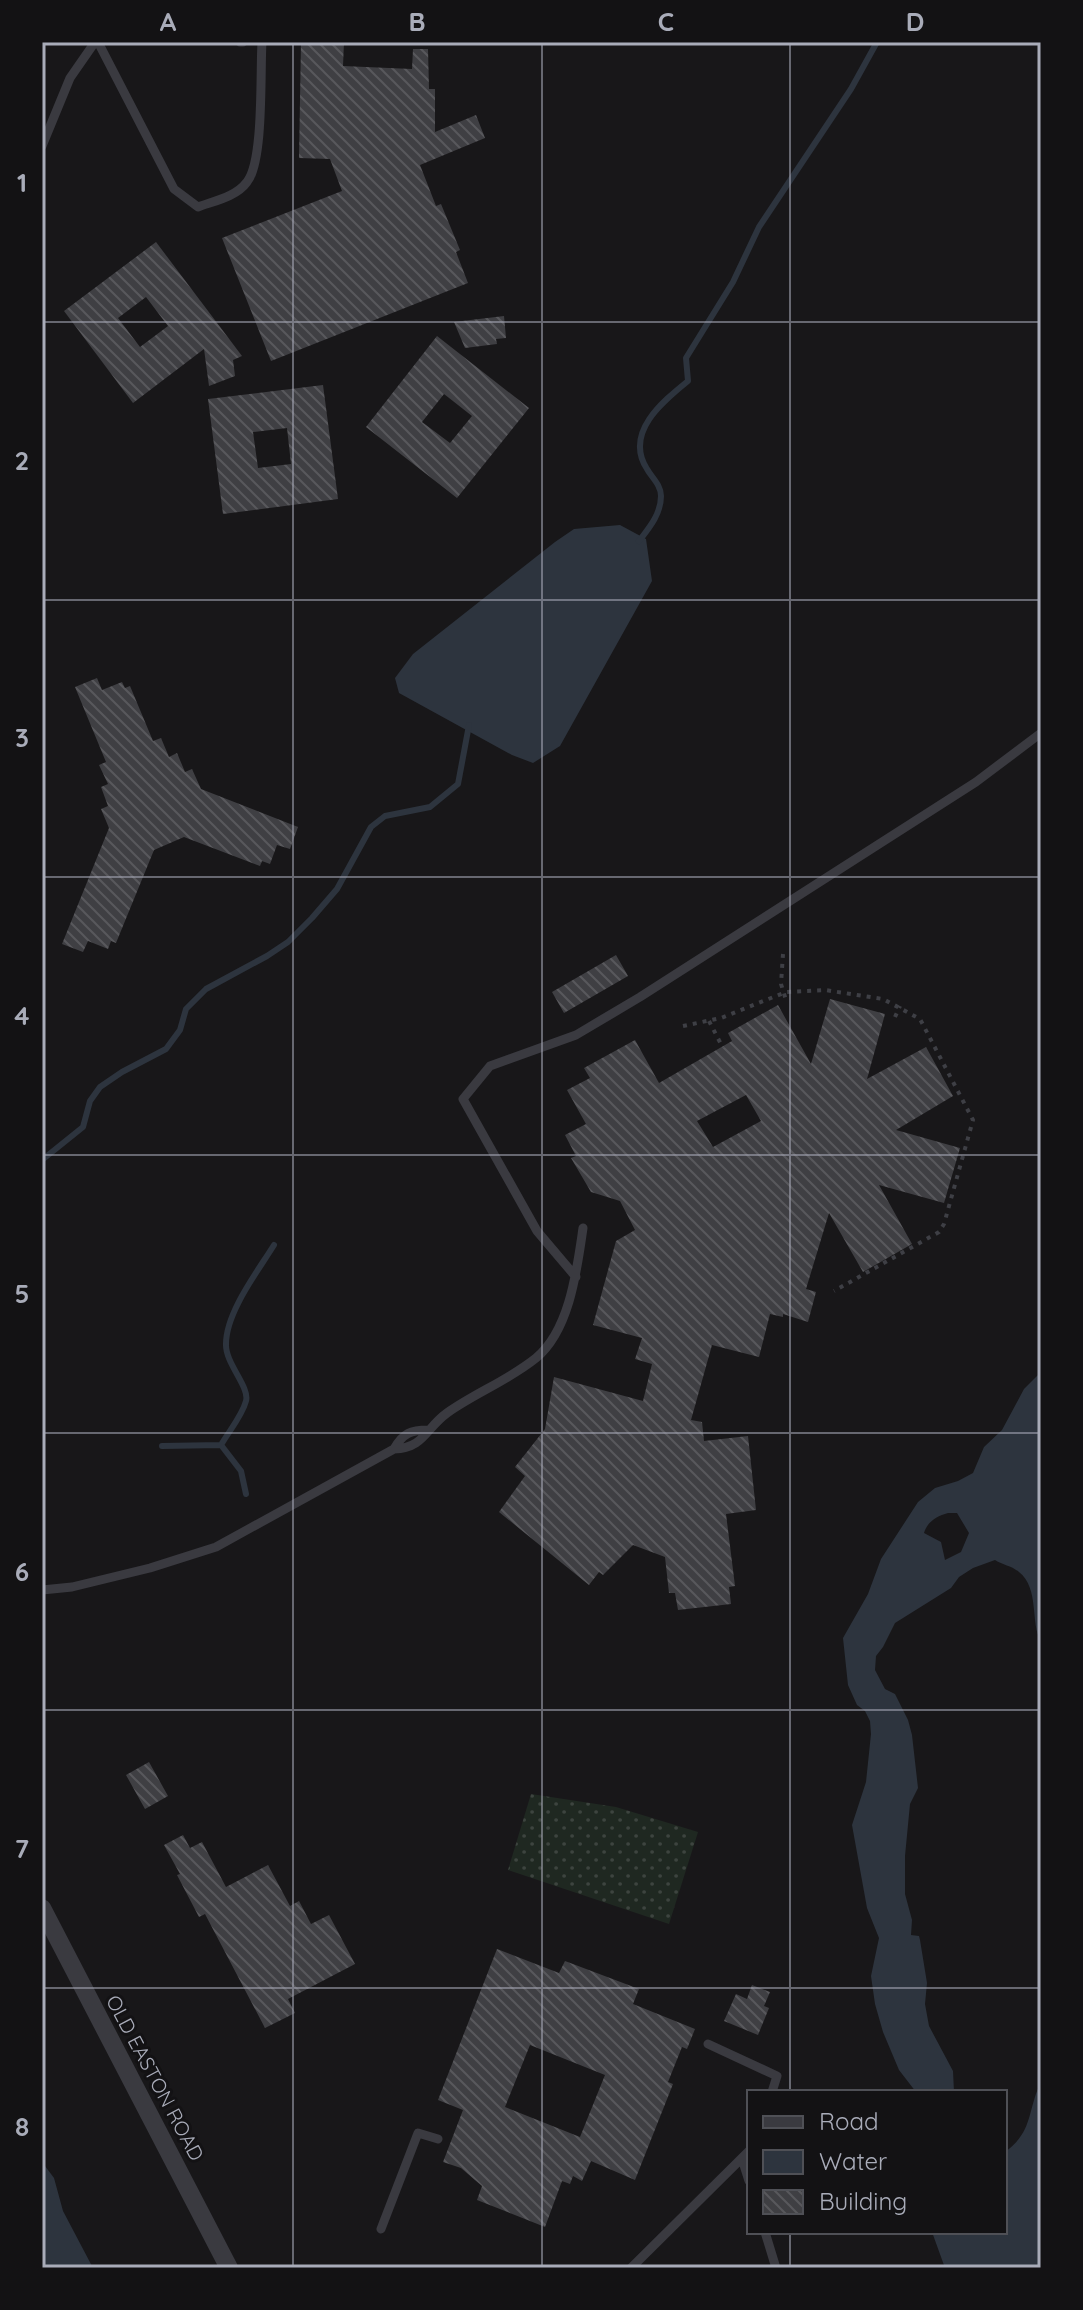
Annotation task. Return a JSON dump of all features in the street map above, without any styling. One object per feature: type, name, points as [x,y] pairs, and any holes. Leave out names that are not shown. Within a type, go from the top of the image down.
[{"type":"street","name":"OLD EASTON ROAD","points":[[42,1908],[229,2268]]},
{"type":"lane","points":[[42,146],[70,78],[96,42],[174,189],[198,207],[234,194],[248,182],[257,161],[262,42]]},
{"type":"lane","points":[[576,1277],[537,1231],[463,1099],[490,1066],[576,1035],[976,782],[1041,733]]},
{"type":"lane","points":[[42,1590],[98,1581],[216,1547],[394,1449],[401,1437],[413,1430],[428,1430],[446,1414],[537,1357],[556,1336],[576,1277],[583,1228]]},
{"type":"lane","points":[[708,2044],[777,2076],[773,2090]]},
{"type":"lane","points":[[381,2229],[418,2133],[438,2139]]},
{"type":"lane","points":[[631,2268],[746,2155]]},
{"type":"lane","points":[[766,2234],[776,2268]]},
{"type":"path","points":[[783,954],[782,994],[786,1000]]},
{"type":"path","points":[[683,1026],[709,1021],[782,994],[825,990],[883,999],[920,1019],[972,1117],[939,1232],[834,1291]]},
{"type":"path","points":[[895,1017],[900,1006]]},
{"type":"path","points":[[709,1021],[723,1048]]},
{"type":"path","points":[[955,1103],[962,1099]]},
{"type":"shaded area","points":[[531,1794],[616,1807],[698,1832],[669,1924],[508,1870]]},
{"type":"water","points":[[620,525],[646,539],[652,581],[560,746],[533,763],[512,755],[399,693],[395,678],[413,654],[555,542],[574,529]]},
{"type":"water","points":[[1041,1372],[1041,1640],[1026,1579],[1016,1570],[995,1560],[973,1568],[959,1577],[951,1588],[895,1623],[876,1656],[875,1670],[885,1689],[895,1694],[912,1735],[918,1788],[910,1804],[905,1894],[912,1920],[911,1935],[919,1936],[920,1940],[927,1983],[925,2004],[929,2026],[953,2071],[954,2090],[914,2090],[899,2070],[875,2004],[871,1976],[879,1938],[867,1908],[852,1825],[866,1782],[870,1721],[865,1711],[857,1705],[848,1685],[843,1638],[868,1594],[881,1559],[918,1502],[935,1488],[973,1473],[984,1447],[1002,1430],[1024,1389]],"holes":[[[948,1513],[957,1513],[969,1533],[961,1552],[945,1560],[941,1542],[924,1533],[936,1518]]]},
{"type":"water","points":[[1041,2082],[1041,2268],[945,2268],[933,2234],[1007,2234],[1007,2150],[1021,2136]]},
{"type":"water","points":[[42,2162],[54,2178],[63,2211],[93,2268],[42,2268]]},
{"type":"building","points":[[301,42],[344,42],[343,66],[412,69],[413,49],[428,49],[429,89],[435,89],[435,132],[476,115],[485,138],[420,165],[436,206],[441,204],[460,250],[456,252],[468,283],[271,361],[222,238],[342,191],[330,159],[299,158]]},
{"type":"building","points":[[156,242],[242,356],[233,360],[235,376],[209,386],[204,349],[133,403],[64,311]],"holes":[[[146,297],[168,326],[140,347],[118,318]]]},
{"type":"building","points":[[504,316],[506,338],[496,339],[497,344],[465,348],[454,322]]},
{"type":"building","points":[[437,336],[529,408],[457,498],[366,427]],"holes":[[[444,394],[472,416],[450,443],[422,422]]]},
{"type":"building","points":[[323,385],[338,499],[223,514],[208,399]],"holes":[[[287,428],[291,464],[258,468],[253,432]]]},
{"type":"building","points":[[97,678],[102,690],[122,682],[125,688],[130,686],[153,741],[161,738],[169,757],[177,753],[185,772],[192,769],[201,789],[298,827],[290,849],[277,845],[270,864],[262,861],[260,866],[184,837],[154,850],[116,943],[111,941],[108,949],[88,941],[83,952],[62,944],[109,828],[101,809],[108,806],[101,787],[108,784],[99,765],[106,762],[75,687]]},
{"type":"building","points":[[616,955],[628,976],[564,1013],[552,992]]},
{"type":"building","points":[[830,999],[885,1014],[867,1079],[926,1047],[953,1096],[896,1130],[960,1148],[944,1203],[879,1185],[912,1244],[863,1272],[829,1213],[806,1289],[816,1292],[808,1322],[783,1314],[783,1317],[770,1314],[759,1357],[712,1345],[691,1420],[702,1422],[704,1441],[748,1436],[756,1510],[726,1514],[735,1586],[729,1587],[731,1604],[678,1610],[675,1593],[669,1593],[665,1557],[633,1545],[603,1575],[599,1572],[589,1585],[499,1512],[525,1476],[515,1467],[545,1429],[554,1377],[643,1401],[652,1364],[635,1359],[642,1338],[593,1325],[616,1241],[635,1230],[620,1201],[591,1192],[571,1158],[576,1156],[565,1135],[586,1124],[567,1090],[590,1078],[584,1068],[635,1040],[659,1083],[732,1041],[728,1033],[778,1005],[811,1064]],"holes":[[[746,1095],[761,1121],[713,1147],[697,1121]]]},
{"type":"building","points":[[149,1762],[168,1796],[145,1809],[126,1775]]},
{"type":"building","points":[[183,1835],[190,1848],[202,1842],[226,1887],[268,1865],[290,1906],[299,1901],[311,1924],[329,1915],[355,1964],[288,1999],[295,2013],[265,2028],[205,1914],[199,1917],[164,1845]]},
{"type":"building","points":[[497,1949],[559,1973],[565,1961],[639,1989],[633,2004],[695,2029],[687,2049],[682,2047],[668,2082],[673,2084],[635,2180],[591,2161],[582,2181],[573,2176],[570,2184],[562,2181],[545,2227],[477,2200],[482,2186],[461,2168],[443,2162],[463,2110],[438,2100]],"holes":[[[530,2045],[605,2075],[580,2137],[505,2107]]]},
{"type":"building","points":[[752,1985],[770,1992],[764,2006],[769,2008],[758,2035],[724,2021],[736,1994],[747,1999]]},
{"type":"waterway","points":[[639,541],[657,515],[661,496],[641,456],[643,431],[649,419],[688,381],[686,358],[733,282],[759,227],[851,89],[877,42]]},
{"type":"waterway","points":[[42,1160],[83,1127],[90,1101],[100,1087],[166,1049],[180,1030],[186,1009],[206,989],[288,942],[312,918],[337,889],[371,827],[385,816],[430,807],[458,784],[469,725]]},
{"type":"waterway","points":[[221,1445],[246,1401],[244,1389],[229,1359],[227,1332],[244,1292],[274,1245]]},
{"type":"waterway","points":[[162,1446],[221,1445],[241,1471],[246,1494]]}]
